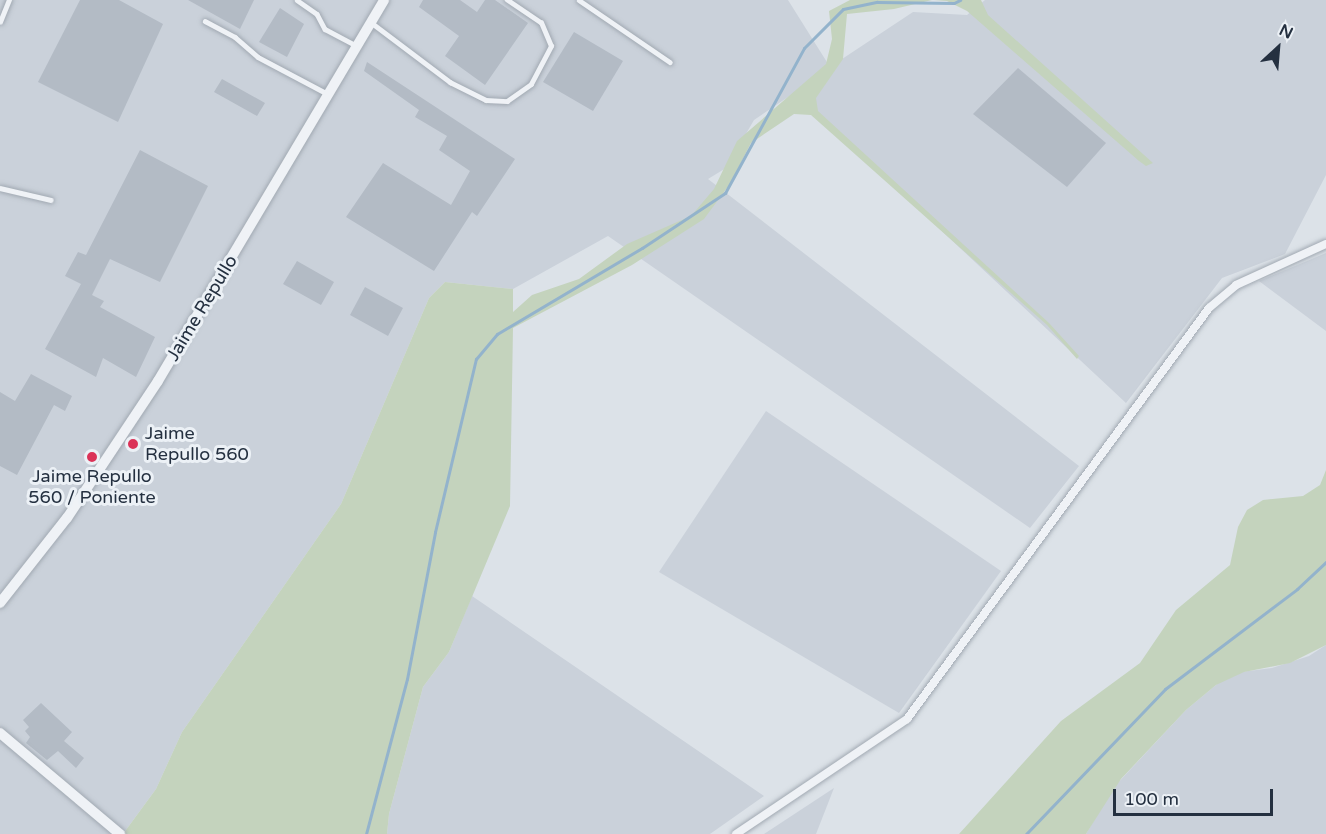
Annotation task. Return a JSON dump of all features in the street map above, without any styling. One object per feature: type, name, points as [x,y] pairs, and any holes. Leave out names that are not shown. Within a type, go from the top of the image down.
[{"type":"street","name":"Jaime Repullo","points":[[0,603],[67,518],[158,381],[326,93],[384,0]]},
{"type":"street","points":[[736,834],[907,719],[1209,308],[1236,285],[1326,244]]},
{"type":"street","points":[[0,733],[120,834]]},
{"type":"lane","points":[[0,22],[9,0]]},
{"type":"lane","points":[[297,0],[317,14],[325,29],[355,45]]},
{"type":"lane","points":[[370,21],[450,82],[486,100],[507,101],[531,84],[551,46],[541,23],[507,0]]},
{"type":"lane","points":[[579,0],[670,62]]},
{"type":"lane","points":[[205,21],[235,37],[258,57],[326,93]]},
{"type":"lane","points":[[0,188],[51,200]]},
{"type":"shaded area","points":[[0,0],[788,0],[830,67],[913,12],[967,15],[985,0],[1326,0],[1326,175],[1285,254],[1222,278],[1126,403],[794,93],[754,120],[726,168],[708,179],[1079,466],[1030,528],[608,236],[513,289],[445,282],[429,298],[341,504],[182,732],[156,789],[123,834],[0,834]]},
{"type":"shaded area","points":[[1326,253],[1326,331],[1259,281]]},
{"type":"shaded area","points":[[766,411],[1001,571],[899,713],[659,572]]},
{"type":"shaded area","points":[[472,596],[764,796],[710,834],[387,834],[389,814],[423,687],[449,652]]},
{"type":"shaded area","points":[[1326,645],[1326,834],[1086,834],[1114,787],[1186,710],[1216,685],[1233,673],[1272,668],[1309,656]]},
{"type":"shaded area","points":[[834,788],[816,834],[764,834]]},
{"type":"green space","points":[[850,0],[932,0],[894,9],[847,14],[843,59],[816,98],[818,111],[1049,323],[1079,356],[1077,359],[1047,325],[811,115],[794,114],[751,143],[730,184],[704,219],[632,265],[513,328],[510,506],[449,652],[423,687],[389,814],[387,834],[123,834],[156,789],[182,732],[341,504],[429,298],[445,282],[513,289],[513,312],[532,295],[579,279],[627,244],[691,216],[714,189],[737,141],[826,64],[832,39],[829,11]]},
{"type":"green space","points":[[934,0],[981,0],[988,15],[1153,163],[1146,166],[1139,161],[967,11],[947,1]]},
{"type":"green space","points":[[1326,470],[1326,645],[1290,663],[1244,672],[1216,685],[1186,710],[1121,779],[1086,834],[959,834],[1061,721],[1140,663],[1176,610],[1230,565],[1238,527],[1247,510],[1263,500],[1303,496],[1320,485]]},
{"type":"building","points":[[80,0],[119,0],[163,24],[118,122],[38,82]]},
{"type":"building","points":[[188,0],[254,0],[240,29]]},
{"type":"building","points":[[423,0],[460,0],[477,12],[485,0],[495,0],[528,23],[485,85],[445,56],[459,36],[419,7]]},
{"type":"building","points":[[280,8],[304,24],[287,57],[259,42]]},
{"type":"building","points":[[574,32],[623,61],[593,111],[543,82]]},
{"type":"building","points":[[367,62],[515,159],[477,216],[472,212],[434,271],[346,217],[383,163],[451,205],[470,171],[439,150],[447,136],[415,117],[419,110],[364,71]]},
{"type":"building","points":[[1018,68],[1106,143],[1067,187],[973,114]]},
{"type":"building","points":[[222,79],[265,103],[257,116],[214,92]]},
{"type":"building","points":[[140,150],[208,186],[160,282],[110,259],[92,295],[104,301],[100,307],[155,337],[136,377],[103,358],[96,377],[45,349],[81,284],[65,276],[78,252],[86,255]]},
{"type":"building","points":[[297,261],[334,282],[321,305],[283,284]]},
{"type":"building","points":[[365,287],[403,308],[388,336],[350,315]]},
{"type":"building","points":[[31,374],[72,396],[65,411],[54,405],[17,475],[0,466],[0,392],[15,401]]},
{"type":"building","points":[[41,703],[72,732],[64,741],[84,758],[76,768],[58,751],[47,760],[26,743],[30,737],[25,731],[29,727],[23,720]]},
{"type":"waterway","points":[[366,834],[407,679],[435,532],[476,359],[497,334],[642,248],[725,193],[804,48],[843,9],[877,2],[954,3],[960,0]]},
{"type":"waterway","points":[[1026,834],[1165,689],[1297,589],[1326,562]]},
{"type":"place","name":"Jaime Repullo 560","points":[[133,444]]},
{"type":"place","name":"Jaime Repullo 560 / Poniente","points":[[92,457]]}]
